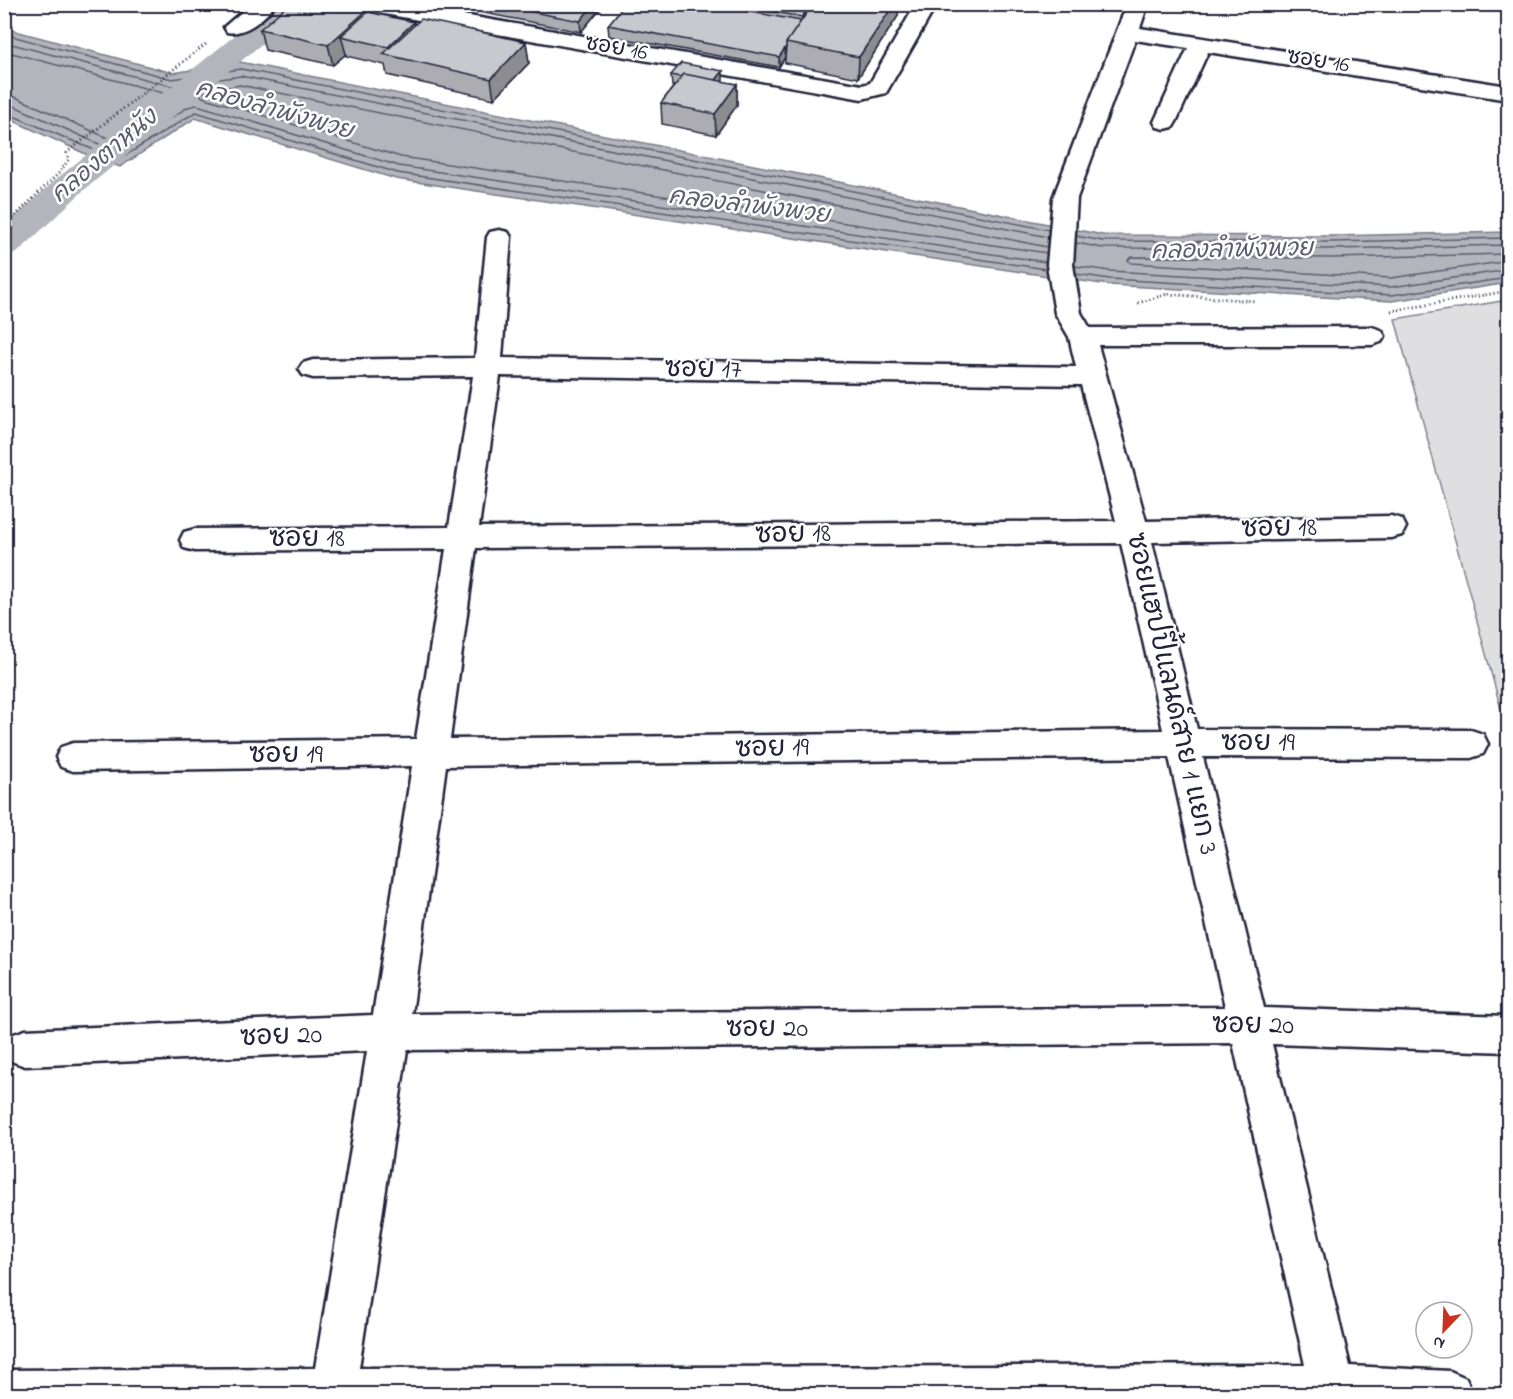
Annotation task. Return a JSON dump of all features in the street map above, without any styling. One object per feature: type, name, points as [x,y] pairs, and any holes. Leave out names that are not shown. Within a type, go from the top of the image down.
[{"type":"street","points":[[235,27],[264,4]]},
{"type":"street","name":"ซอย 16","points":[[362,4],[862,92],[878,88],[882,83],[927,4]]},
{"type":"street","name":"ซอยแฮปปี้แลนด์สาย 1 แยก 3","points":[[1138,4],[1065,198],[1060,265],[1075,325],[1093,376],[1134,532],[1333,1391]]},
{"type":"street","name":"ซอย 16","points":[[1127,32],[1509,93]]},
{"type":"street","points":[[1165,122],[1201,44]]},
{"type":"street","points":[[333,1393],[432,754],[488,367],[499,237]]},
{"type":"street","points":[[1075,325],[1372,336]]},
{"type":"street","name":"ซอย 17","points":[[314,369],[488,367],[1093,376]]},
{"type":"street","name":"ซอย 18","points":[[195,540],[1134,532],[1391,527]]},
{"type":"street","name":"ซอย 19","points":[[73,757],[1182,743],[1471,744]]},
{"type":"street","name":"ซอย 20","points":[[25,1048],[390,1032],[1249,1025],[1509,1034]]},
{"type":"street","points":[[4,1392],[1333,1391],[1450,1395]]},
{"type":"path","points":[[4,227],[60,172],[69,159],[67,153],[69,151],[177,66]]},
{"type":"shaded area","points":[[1508,300],[1508,735],[1395,319]]},
{"type":"water","name":"คลองลำพังพวย","points":[[4,28],[173,73],[240,62],[1103,235],[1332,236],[1508,232],[1508,283],[1392,301],[1109,285],[396,179],[195,118],[120,167],[5,117]]},
{"type":"building","points":[[289,4],[335,4],[366,11],[328,45],[260,29]]},
{"type":"building","points":[[491,4],[594,4],[580,21]]},
{"type":"building","points":[[625,4],[706,4],[801,21],[779,57],[608,25]]},
{"type":"building","points":[[731,4],[810,4],[802,17]]},
{"type":"building","points":[[813,4],[894,4],[859,57],[786,43]]},
{"type":"building","points":[[368,12],[414,22],[388,47],[341,36]]},
{"type":"building","points":[[421,19],[526,42],[491,79],[383,54]]},
{"type":"building","points":[[681,63],[723,71],[716,80],[684,74],[681,77],[671,75]]},
{"type":"building","points":[[684,74],[737,84],[715,114],[661,103]]},
{"type":"waterway","name":"คลองตาหนัง","points":[[4,245],[72,183],[293,4]]}]
